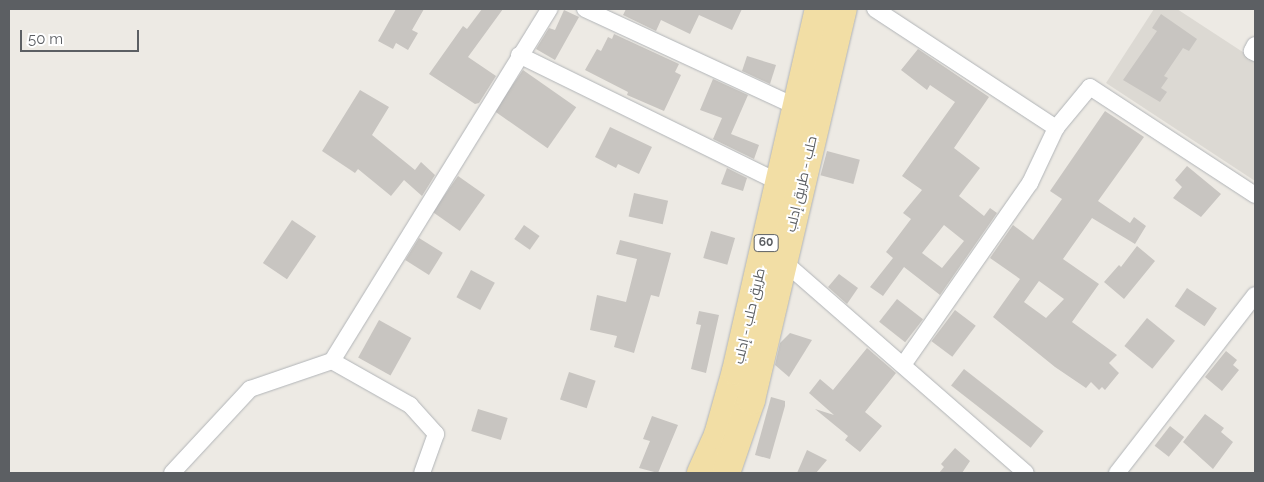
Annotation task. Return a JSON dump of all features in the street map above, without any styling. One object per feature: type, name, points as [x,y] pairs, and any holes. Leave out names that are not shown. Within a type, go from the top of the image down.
[{"type":"highway","name":"طريق حلب - إدلب","points":[[702,473],[718,434],[736,371],[819,9]]},
{"type":"highway","name":"حلب - طريق إدلب","points":[[726,473],[751,400],[843,9]]},
{"type":"street","points":[[172,473],[250,388],[332,361],[549,9]]},
{"type":"street","points":[[585,9],[797,107]]},
{"type":"street","points":[[875,9],[1056,128]]},
{"type":"street","points":[[1255,45],[1252,51],[1255,53]]},
{"type":"street","points":[[519,56],[780,183]]},
{"type":"street","points":[[903,365],[1030,184],[1056,128],[1090,87],[1255,195]]},
{"type":"street","points":[[783,261],[1026,473]]},
{"type":"street","points":[[1118,473],[1255,295]]},
{"type":"street","points":[[332,361],[410,405],[436,434],[422,473]]},
{"type":"shaded area","points":[[1154,9],[1177,9],[1255,60],[1255,181],[1106,83]]},
{"type":"building","points":[[396,9],[424,9],[412,30],[418,33],[408,50],[396,43],[393,49],[378,41]]},
{"type":"building","points":[[482,9],[503,9],[468,57],[496,76],[479,103],[475,104],[429,74],[463,26],[467,29]]},
{"type":"building","points":[[626,9],[742,9],[732,30],[699,15],[690,34],[661,20],[656,31],[623,15]]},
{"type":"building","points":[[564,10],[579,17],[555,60],[536,49],[549,28],[555,30]]},
{"type":"building","points":[[1161,14],[1197,39],[1189,51],[1183,48],[1164,76],[1168,78],[1161,88],[1167,92],[1160,102],[1123,80],[1157,31],[1152,28]]},
{"type":"building","points":[[614,34],[679,64],[675,72],[681,75],[664,111],[627,95],[628,92],[585,70],[597,49],[601,51],[608,37],[612,39]]},
{"type":"building","points":[[918,49],[989,97],[954,148],[980,168],[959,196],[984,216],[990,208],[997,213],[940,295],[904,267],[883,296],[870,287],[893,258],[886,252],[911,219],[903,213],[922,190],[902,176],[955,102],[930,85],[927,90],[901,70]],"holes":[[[944,225],[964,241],[942,268],[922,253]]]},
{"type":"building","points":[[747,56],[776,65],[770,84],[742,71]]},
{"type":"building","points":[[523,70],[576,107],[548,148],[494,111]]},
{"type":"building","points":[[713,79],[748,95],[731,134],[759,145],[754,159],[713,139],[722,118],[700,110]]},
{"type":"building","points":[[360,90],[389,107],[372,135],[415,170],[421,162],[435,175],[422,196],[404,180],[391,196],[358,169],[355,173],[322,151]]},
{"type":"building","points":[[1105,111],[1144,137],[1098,201],[1130,223],[1134,217],[1146,226],[1135,244],[1092,218],[1063,259],[1099,284],[1072,322],[1117,355],[1109,363],[1119,373],[1105,390],[1102,387],[1099,390],[1091,382],[1086,388],[1055,367],[993,317],[1020,279],[990,258],[1013,225],[1033,240],[1062,199],[1050,191]],"holes":[[[1039,281],[1064,299],[1046,318],[1024,302]]]},
{"type":"building","points":[[610,127],[652,147],[639,174],[618,164],[616,168],[595,157]]},
{"type":"building","points":[[827,151],[860,160],[853,184],[821,175]]},
{"type":"building","points":[[1187,166],[1221,194],[1201,217],[1173,198],[1182,187],[1175,180]]},
{"type":"building","points":[[727,168],[747,178],[743,191],[721,184]]},
{"type":"building","points":[[458,176],[485,195],[460,231],[433,212]]},
{"type":"building","points":[[634,193],[668,201],[663,224],[629,216]]},
{"type":"building","points":[[292,220],[316,236],[287,279],[263,263]]},
{"type":"building","points":[[524,225],[540,236],[530,250],[514,239]]},
{"type":"building","points":[[711,231],[735,238],[727,265],[703,258]]},
{"type":"building","points":[[419,238],[443,253],[429,275],[405,260]]},
{"type":"building","points":[[620,240],[671,253],[659,297],[651,295],[634,353],[614,347],[617,336],[590,330],[597,295],[626,302],[637,259],[616,254]]},
{"type":"building","points":[[1137,246],[1155,261],[1124,299],[1104,282],[1119,265],[1121,267]]},
{"type":"building","points":[[471,270],[495,283],[480,310],[456,297]]},
{"type":"building","points":[[839,274],[858,288],[847,304],[828,287]]},
{"type":"building","points":[[1187,288],[1217,308],[1205,326],[1175,306]]},
{"type":"building","points":[[897,299],[923,319],[905,342],[879,322]]},
{"type":"building","points":[[955,310],[976,326],[952,357],[932,341]]},
{"type":"building","points":[[699,311],[719,315],[706,373],[691,369],[701,325],[696,324]]},
{"type":"building","points":[[1147,318],[1175,341],[1152,369],[1124,346]]},
{"type":"building","points":[[379,320],[411,338],[391,376],[358,358]]},
{"type":"building","points":[[790,333],[812,340],[789,377],[775,365],[780,343]]},
{"type":"building","points":[[867,348],[896,373],[865,412],[882,426],[860,452],[845,440],[848,436],[815,409],[834,415],[809,393],[820,379],[833,390]]},
{"type":"building","points":[[1226,351],[1237,360],[1233,365],[1239,370],[1222,391],[1205,377]]},
{"type":"building","points":[[964,369],[1044,431],[1031,448],[951,386]]},
{"type":"building","points":[[569,372],[596,381],[587,408],[560,400]]},
{"type":"building","points":[[771,397],[785,401],[785,406],[770,459],[755,455]]},
{"type":"building","points":[[478,409],[508,418],[501,440],[471,431]]},
{"type":"building","points":[[1205,414],[1224,428],[1221,432],[1233,442],[1213,469],[1183,442]]},
{"type":"building","points":[[652,416],[678,425],[658,473],[639,468],[650,441],[643,439]]},
{"type":"building","points":[[1170,426],[1184,437],[1169,457],[1155,446]]},
{"type":"building","points":[[955,448],[970,461],[962,473],[939,473],[944,467],[941,464]]},
{"type":"building","points":[[807,450],[827,460],[816,473],[797,473]]}]
